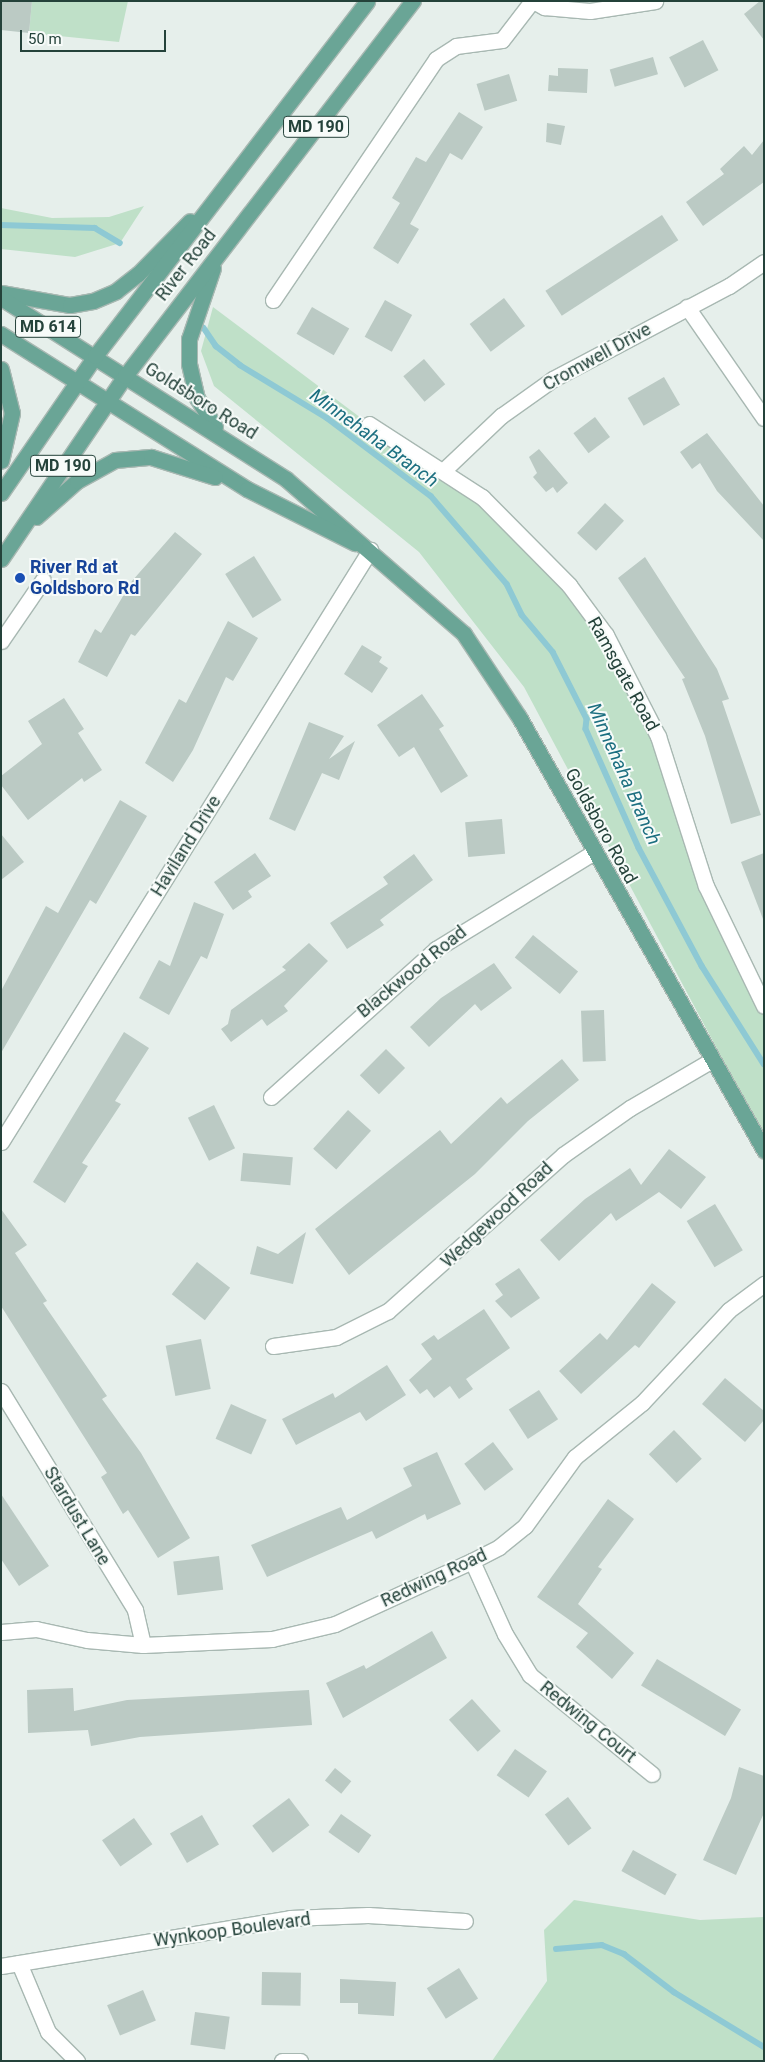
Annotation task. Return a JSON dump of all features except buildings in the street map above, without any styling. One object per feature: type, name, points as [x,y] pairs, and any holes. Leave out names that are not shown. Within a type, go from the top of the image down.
[{"type":"main road","name":"River Road","points":[[1,493],[94,356],[367,1]]},
{"type":"main road","name":"River Road","points":[[1,560],[125,376],[413,1]]},
{"type":"main road","points":[[1,293],[70,305],[116,292],[216,199]]},
{"type":"main road","points":[[219,254],[189,339],[189,364],[204,414],[222,436]]},
{"type":"main road","name":"Goldsboro Road","points":[[1,298],[222,436],[286,479],[370,550],[464,634],[519,717],[764,1150]]},
{"type":"main road","name":"Goldsboro Road","points":[[1,334],[247,489],[370,550]]},
{"type":"main road","points":[[1,369],[12,413],[1,461]]},
{"type":"main road","points":[[20,531],[77,481],[115,460],[151,457],[247,489]]},
{"type":"street","points":[[273,300],[305,257],[436,59],[456,46],[502,40],[532,1],[544,7],[590,11],[655,1]]},
{"type":"street","name":"Cromwell Drive","points":[[444,470],[501,416],[554,379],[687,307],[764,262]]},
{"type":"street","points":[[687,307],[764,418]]},
{"type":"street","name":"Ramsgate Road","points":[[369,424],[444,470],[529,541],[606,636],[658,736],[706,886],[764,1006]]},
{"type":"street","name":"Haviland Drive","points":[[1,1142],[370,550]]},
{"type":"street","points":[[1,641],[43,580]]},
{"type":"street","name":"Blackwood Road","points":[[271,1097],[436,949],[594,852]]},
{"type":"street","name":"Wedgewood Road","points":[[273,1346],[336,1337],[388,1311],[563,1155],[630,1108],[712,1060]]},
{"type":"street","name":"Redwing Road","points":[[1,1632],[36,1629],[87,1640],[143,1644],[304,1634],[472,1561],[499,1547],[525,1526],[575,1458],[642,1403],[729,1310],[764,1284]]},
{"type":"street","name":"Stardust Lane","points":[[1,1391],[135,1610],[143,1644]]},
{"type":"street","name":"Redwing Court","points":[[472,1561],[505,1634],[530,1675],[652,1774]]},
{"type":"street","name":"Wynkoop Boulevard","points":[[1,1966],[290,1918],[368,1915],[465,1920]]},
{"type":"street","points":[[19,1963],[48,2032],[77,2061]]},
{"type":"street","points":[[282,2061],[300,2061]]},
{"type":"green space","points":[[32,1],[128,1],[119,42],[29,33]]},
{"type":"green space","points":[[144,206],[120,243],[75,257],[1,249],[1,208],[52,218],[109,217]]},
{"type":"green space","points":[[213,307],[369,424],[444,470],[569,585],[658,736],[706,886],[764,1006],[764,1137],[524,687],[419,552],[214,386],[201,351]]},
{"type":"green space","points":[[574,1900],[700,1920],[764,1917],[764,2061],[492,2061],[547,1981],[544,1930]]},
{"type":"waterway","name":"Minnehaha Branch","points":[[1,225],[95,228],[120,243]]},
{"type":"waterway","name":"Minnehaha Branch","points":[[204,328],[216,346],[240,365],[327,418],[431,496],[507,584],[522,615],[553,652],[587,719],[586,729],[639,848],[702,966],[764,1064]]},
{"type":"waterway","points":[[556,1949],[602,1945],[624,1954],[674,1992],[764,2047]]},
{"type":"place","name":"River Rd at Goldsboro Rd","points":[[20,578]]}]
